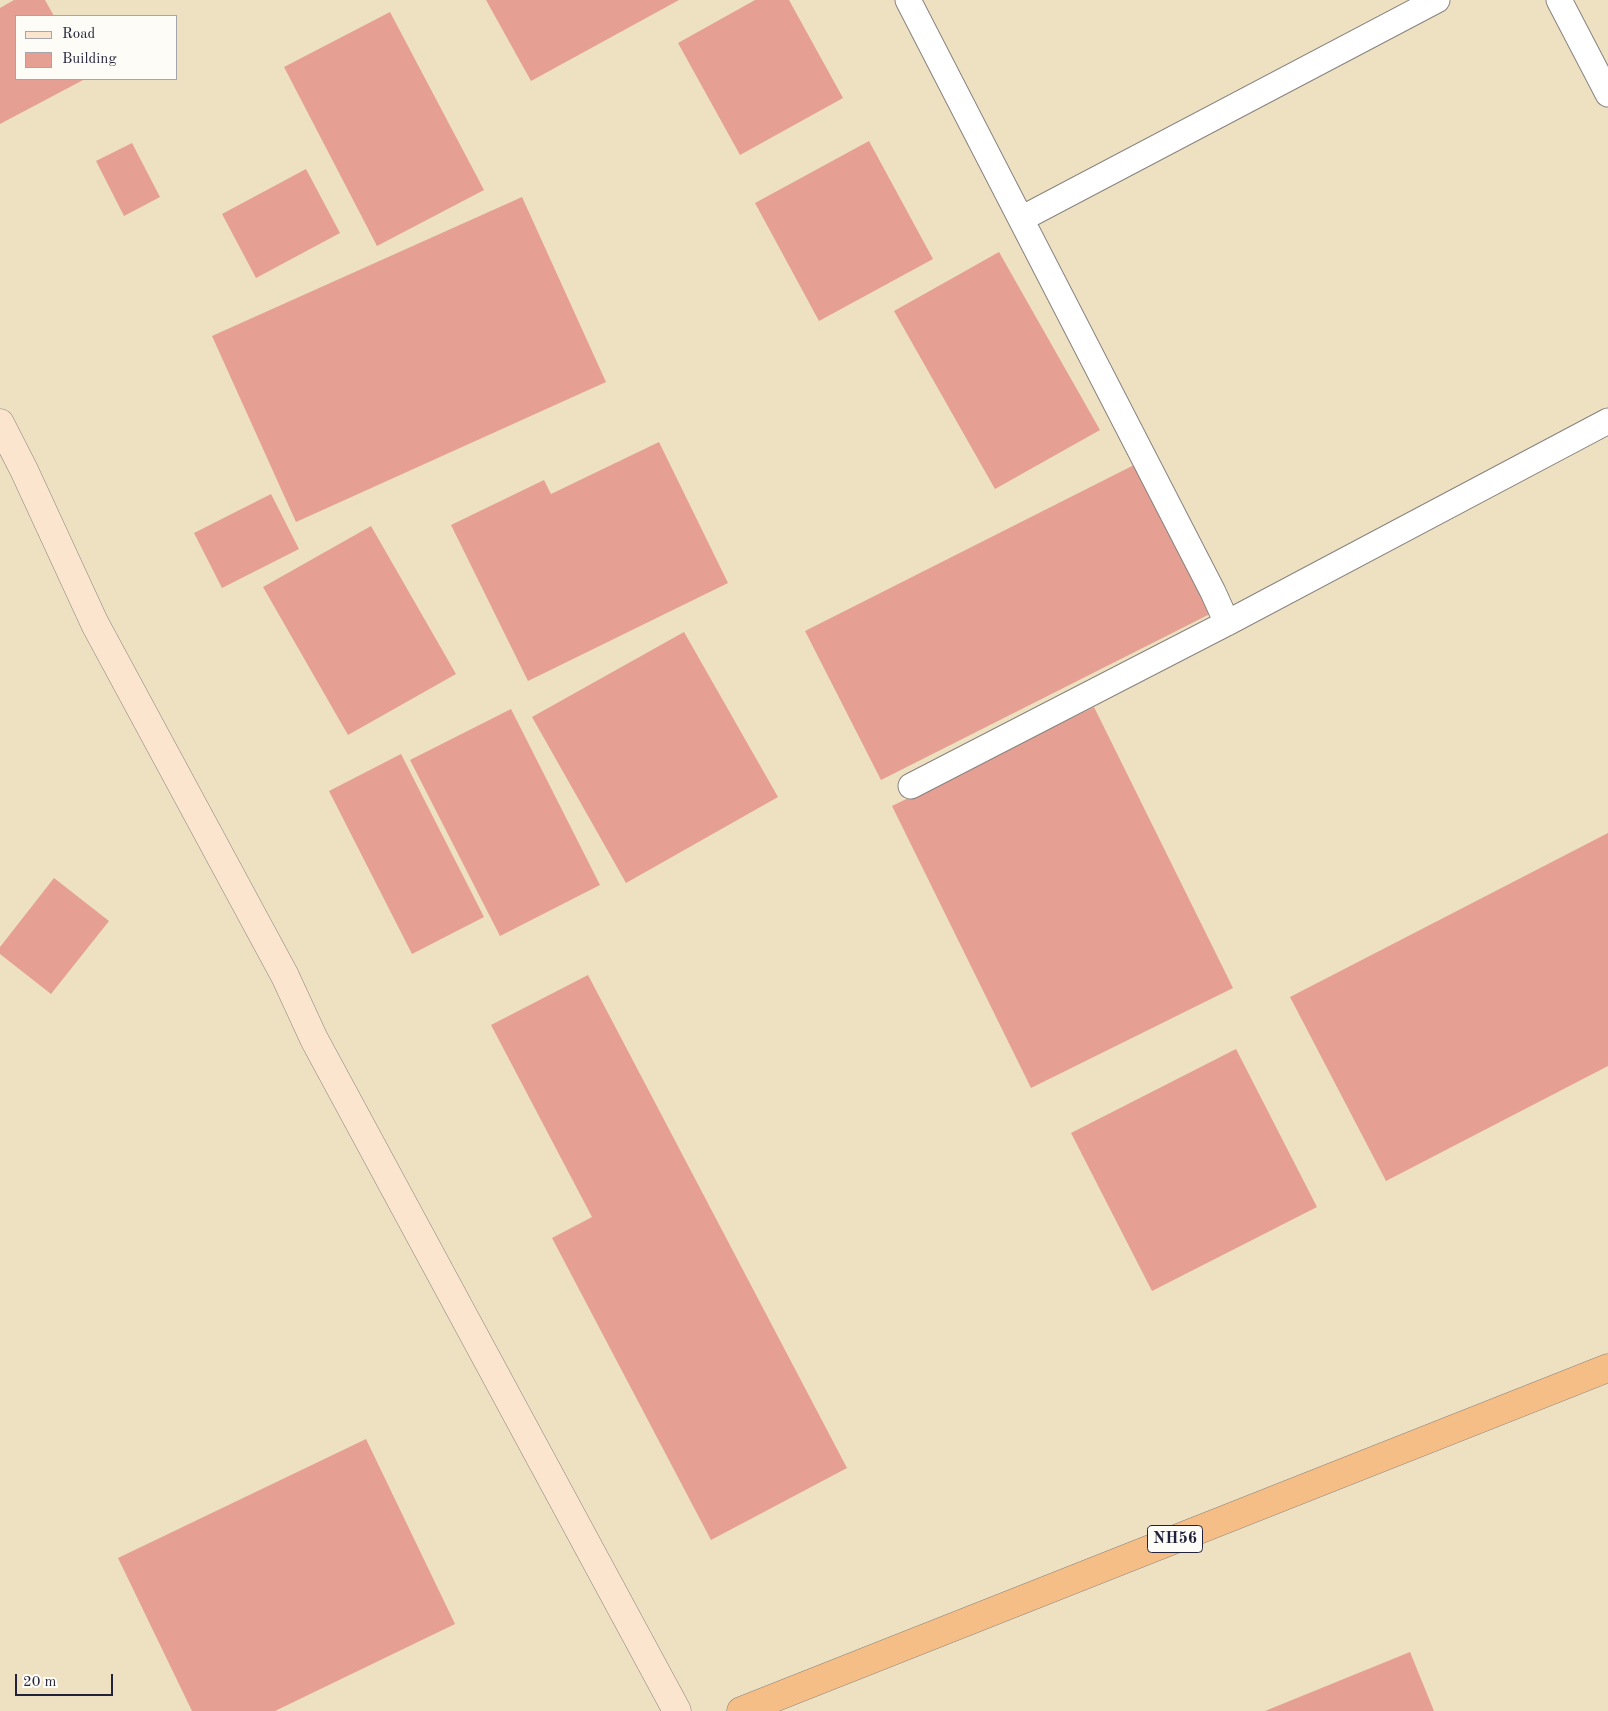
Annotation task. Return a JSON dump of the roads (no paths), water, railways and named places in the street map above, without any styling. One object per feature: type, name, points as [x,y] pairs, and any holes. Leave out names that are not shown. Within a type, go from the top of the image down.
[{"type":"highway","name":"NH56","points":[[742,1711],[1608,1368]]},
{"type":"street","points":[[908,0],[1228,622]]},
{"type":"street","points":[[1021,220],[1437,0]]},
{"type":"street","points":[[1559,0],[1608,94]]},
{"type":"street","points":[[911,786],[1228,622],[1608,421]]},
{"type":"street","points":[[0,423],[96,624],[285,976],[314,1039],[677,1711]]}]
